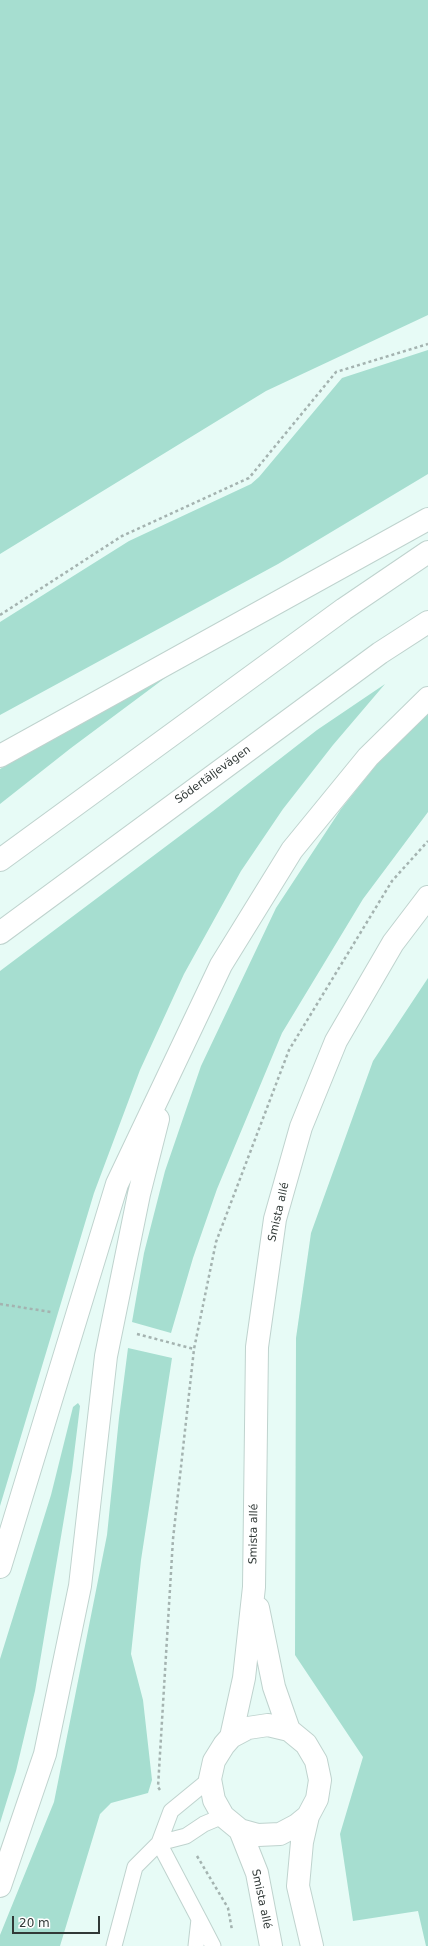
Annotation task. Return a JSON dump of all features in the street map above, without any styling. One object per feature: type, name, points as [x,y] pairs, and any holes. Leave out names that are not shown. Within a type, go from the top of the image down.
[{"type":"main road","points":[[0,756],[428,519]]},
{"type":"main road","points":[[0,860],[344,609],[428,552]]},
{"type":"main road","name":"Södertäljevägen","points":[[0,932],[380,653],[428,622]]},
{"type":"main road","points":[[0,1567],[117,1184],[220,965],[292,850],[368,758],[428,698]]},
{"type":"main road","name":"Smista allé","points":[[231,1737],[244,1678],[254,1587],[256,1347],[275,1219],[301,1126],[336,1041],[393,943],[428,897]]},
{"type":"main road","points":[[0,1886],[45,1754],[80,1586],[106,1356],[139,1194],[172,1065]]},
{"type":"main road","name":"Smista allé","points":[[254,1587],[274,1687],[289,1730]]},
{"type":"main road","name":"Smista allé","points":[[308,1816],[297,1825],[280,1834],[258,1836],[240,1830],[223,1816],[214,1800],[210,1779],[214,1761],[224,1744],[231,1737],[248,1728],[268,1726],[289,1730],[306,1744],[316,1761],[320,1780],[317,1799],[308,1816],[302,1842],[298,1886],[312,1946]]},
{"type":"main road","name":"Smista allé","points":[[240,1830],[256,1873],[271,1946]]},
{"type":"lane","points":[[114,1946],[136,1867],[159,1843],[172,1811],[210,1779]]},
{"type":"lane","points":[[159,1843],[186,1836],[204,1824],[223,1816]]},
{"type":"lane","points":[[159,1843],[213,1946]]},
{"type":"lane","points":[[196,1946],[199,1919]]},
{"type":"path","points":[[0,615],[122,536],[249,478],[336,372],[428,344]]},
{"type":"path","points":[[0,1304],[58,1314]]},
{"type":"path","points":[[137,1334],[194,1349]]},
{"type":"green space","points":[[0,0],[428,0],[428,315],[266,391],[0,554]]},
{"type":"green space","points":[[428,350],[428,474],[278,564],[0,715],[0,622],[129,541],[251,484],[259,477],[342,378]]},
{"type":"green space","points":[[173,672],[71,748],[0,804],[0,769]]},
{"type":"green space","points":[[385,684],[333,745],[283,809],[241,871],[184,974],[140,1070],[94,1193],[0,1506],[0,971],[213,811],[317,730]]},
{"type":"green space","points":[[428,709],[428,812],[363,899],[282,1033],[217,1189],[193,1258],[171,1333],[132,1322],[144,1253],[165,1171],[201,1066],[276,908],[341,809],[405,729]]},
{"type":"green space","points":[[428,978],[428,1946],[426,1946],[418,1911],[353,1921],[340,1834],[363,1757],[295,1655],[296,1338],[311,1233],[373,1061]]},
{"type":"green space","points":[[128,1348],[172,1358],[141,1560],[131,1654],[143,1700],[152,1780],[148,1793],[111,1803],[100,1814],[60,1946],[0,1946],[0,1935],[54,1802],[107,1535]]},
{"type":"green space","points":[[78,1403],[80,1406],[72,1471],[35,1691],[16,1771],[0,1823],[0,1659],[51,1495],[73,1407]]}]
